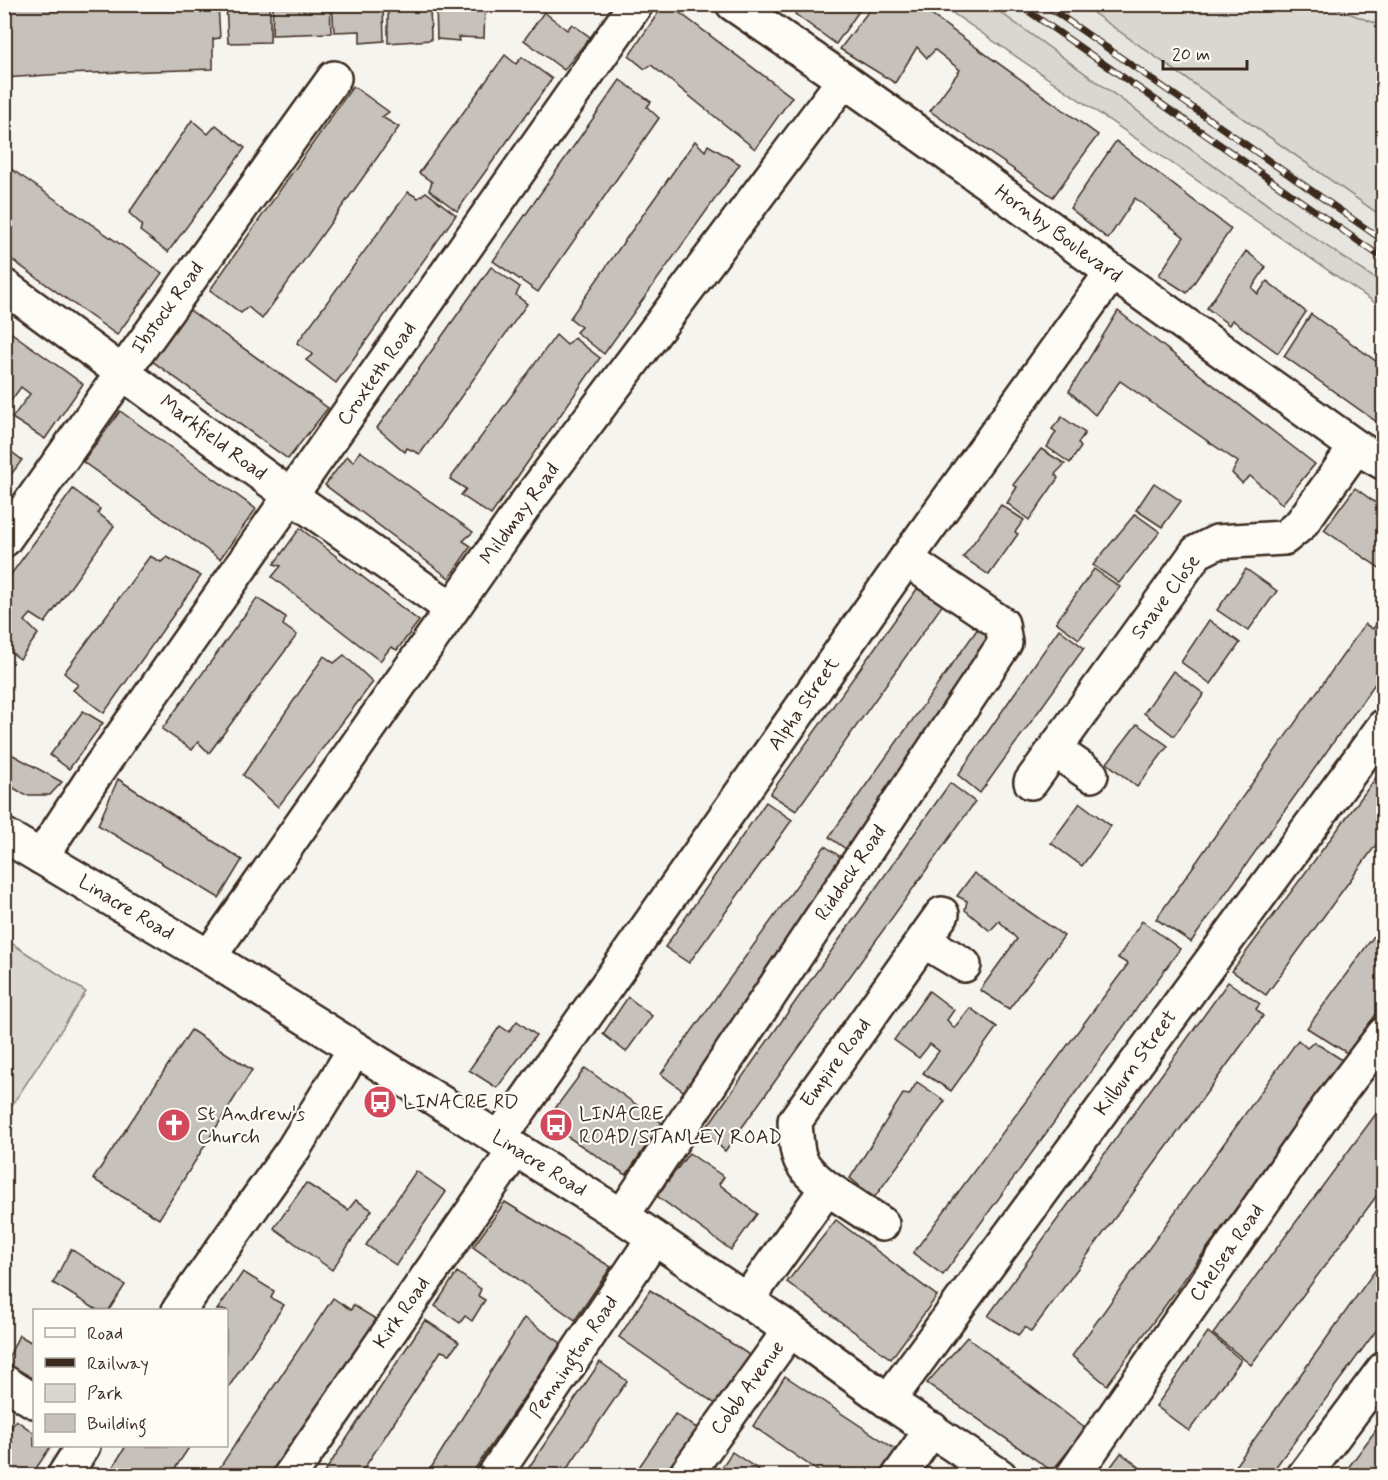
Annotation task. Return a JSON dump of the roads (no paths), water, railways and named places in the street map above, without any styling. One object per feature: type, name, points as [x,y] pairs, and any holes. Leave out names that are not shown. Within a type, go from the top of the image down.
[{"type":"street","name":"Croxteth Road","points":[[41,857],[94,776],[636,4]]},
{"type":"street","name":"Hornby Boulevard","points":[[733,4],[844,80],[1370,455]]},
{"type":"street","name":"Ibstock Road","points":[[4,540],[334,78]]},
{"type":"street","name":"Mildmay Road","points":[[209,957],[525,505],[844,80]]},
{"type":"street","name":"Alpha Street","points":[[507,1145],[906,559],[1112,272]]},
{"type":"street","name":"Markfield Road","points":[[4,286],[291,496],[452,609]]},
{"type":"street","name":"Snave Close","points":[[1031,782],[1197,552],[1217,542],[1284,538],[1370,455]]},
{"type":"street","name":"Riddock Road","points":[[621,1216],[1005,643],[1002,624],[906,559]]},
{"type":"street","name":"Kilburn Street","points":[[888,1401],[1383,726]]},
{"type":"street","points":[[1056,750],[1091,775]]},
{"type":"street","name":"Linacre Road","points":[[4,835],[209,957],[621,1216],[747,1300],[888,1401],[1000,1476]]},
{"type":"street","name":"Empire Road","points":[[882,1224],[827,1188],[806,1171],[796,1153],[795,1121],[942,914]]},
{"type":"street","points":[[924,941],[964,964]]},
{"type":"street","name":"Chelsea Road","points":[[1073,1476],[1329,1106],[1383,1034]]},
{"type":"street","points":[[180,1309],[294,1148],[355,1049]]},
{"type":"street","name":"Kirk Road","points":[[290,1476],[507,1145]]},
{"type":"street","points":[[747,1300],[827,1188]]},
{"type":"street","name":"Pennington Road","points":[[494,1476],[654,1238]]},
{"type":"street","name":"Cobb Avenue","points":[[685,1476],[790,1330]]},
{"type":"street","points":[[1304,1476],[1383,1370]]},
{"type":"street","points":[[4,1382],[33,1400]]},
{"type":"street","points":[[899,1476],[932,1429]]},
{"type":"street","points":[[64,1476],[83,1447]]},
{"type":"railway","points":[[1018,4],[1384,259]]},
{"type":"railway","points":[[1044,4],[1384,241]]},
{"type":"place","name":"LINACRE RD","points":[[380,1102]]},
{"type":"place","name":"St Andrew's Church","points":[[174,1125]]},
{"type":"place","name":"LINACRE ROAD/STANLEY ROAD","points":[[556,1125]]}]
